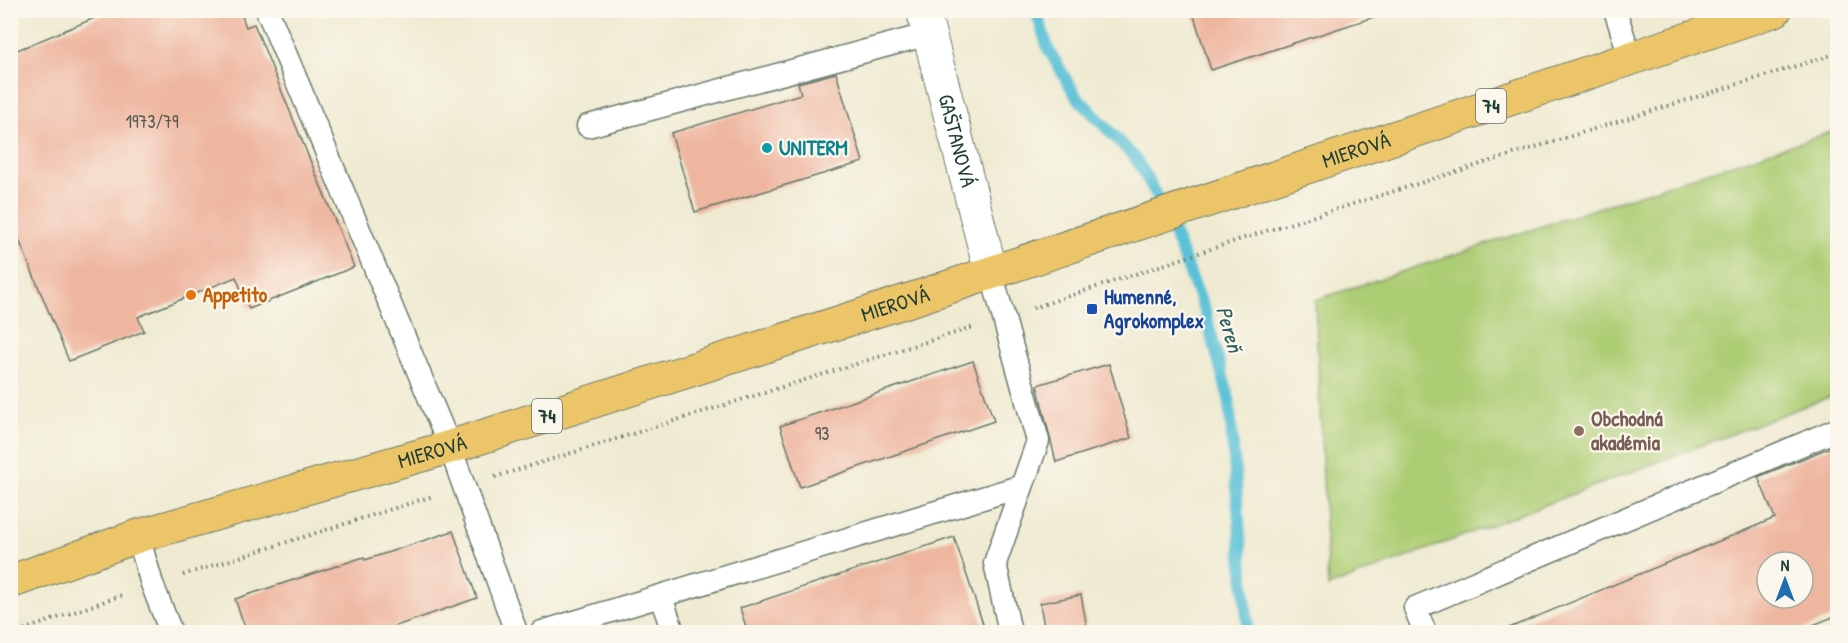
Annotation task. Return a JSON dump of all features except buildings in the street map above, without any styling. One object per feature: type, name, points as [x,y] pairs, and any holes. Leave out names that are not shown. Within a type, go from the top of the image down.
[{"type":"main road","name":"MIEROVÁ","points":[[10,582],[138,536],[450,447],[991,272],[1775,10]]},
{"type":"street","name":"GAŠTANOVÁ","points":[[926,22],[991,272]]},
{"type":"lane","points":[[267,10],[450,447],[516,633]]},
{"type":"lane","points":[[1615,10],[1631,60]]},
{"type":"lane","points":[[588,126],[926,22]]},
{"type":"lane","points":[[991,272],[1038,441],[995,563],[1010,633]]},
{"type":"lane","points":[[1425,633],[1415,608],[1838,429]]},
{"type":"lane","points":[[542,633],[1022,486]]},
{"type":"lane","points":[[138,536],[152,584],[171,633]]},
{"type":"lane","points":[[661,597],[673,633]]},
{"type":"path","points":[[18,633],[152,584],[1003,318],[1246,237],[1838,53]]},
{"type":"green space","name":"Obchodná akadémia","points":[[1837,130],[1837,394],[1328,587],[1315,300]]},
{"type":"waterway","name":"Pereň","points":[[1036,10],[1048,49],[1076,96],[1136,159],[1163,206],[1204,309],[1229,399],[1248,632]]},
{"type":"place","name":"UNITERM","points":[[767,148]]},
{"type":"place","name":"Appetito","points":[[191,295]]},
{"type":"place","name":"Humenné, Agrokomplex","points":[[1092,309]]},
{"type":"place","name":"Obchodná akadémia","points":[[1579,431]]}]
